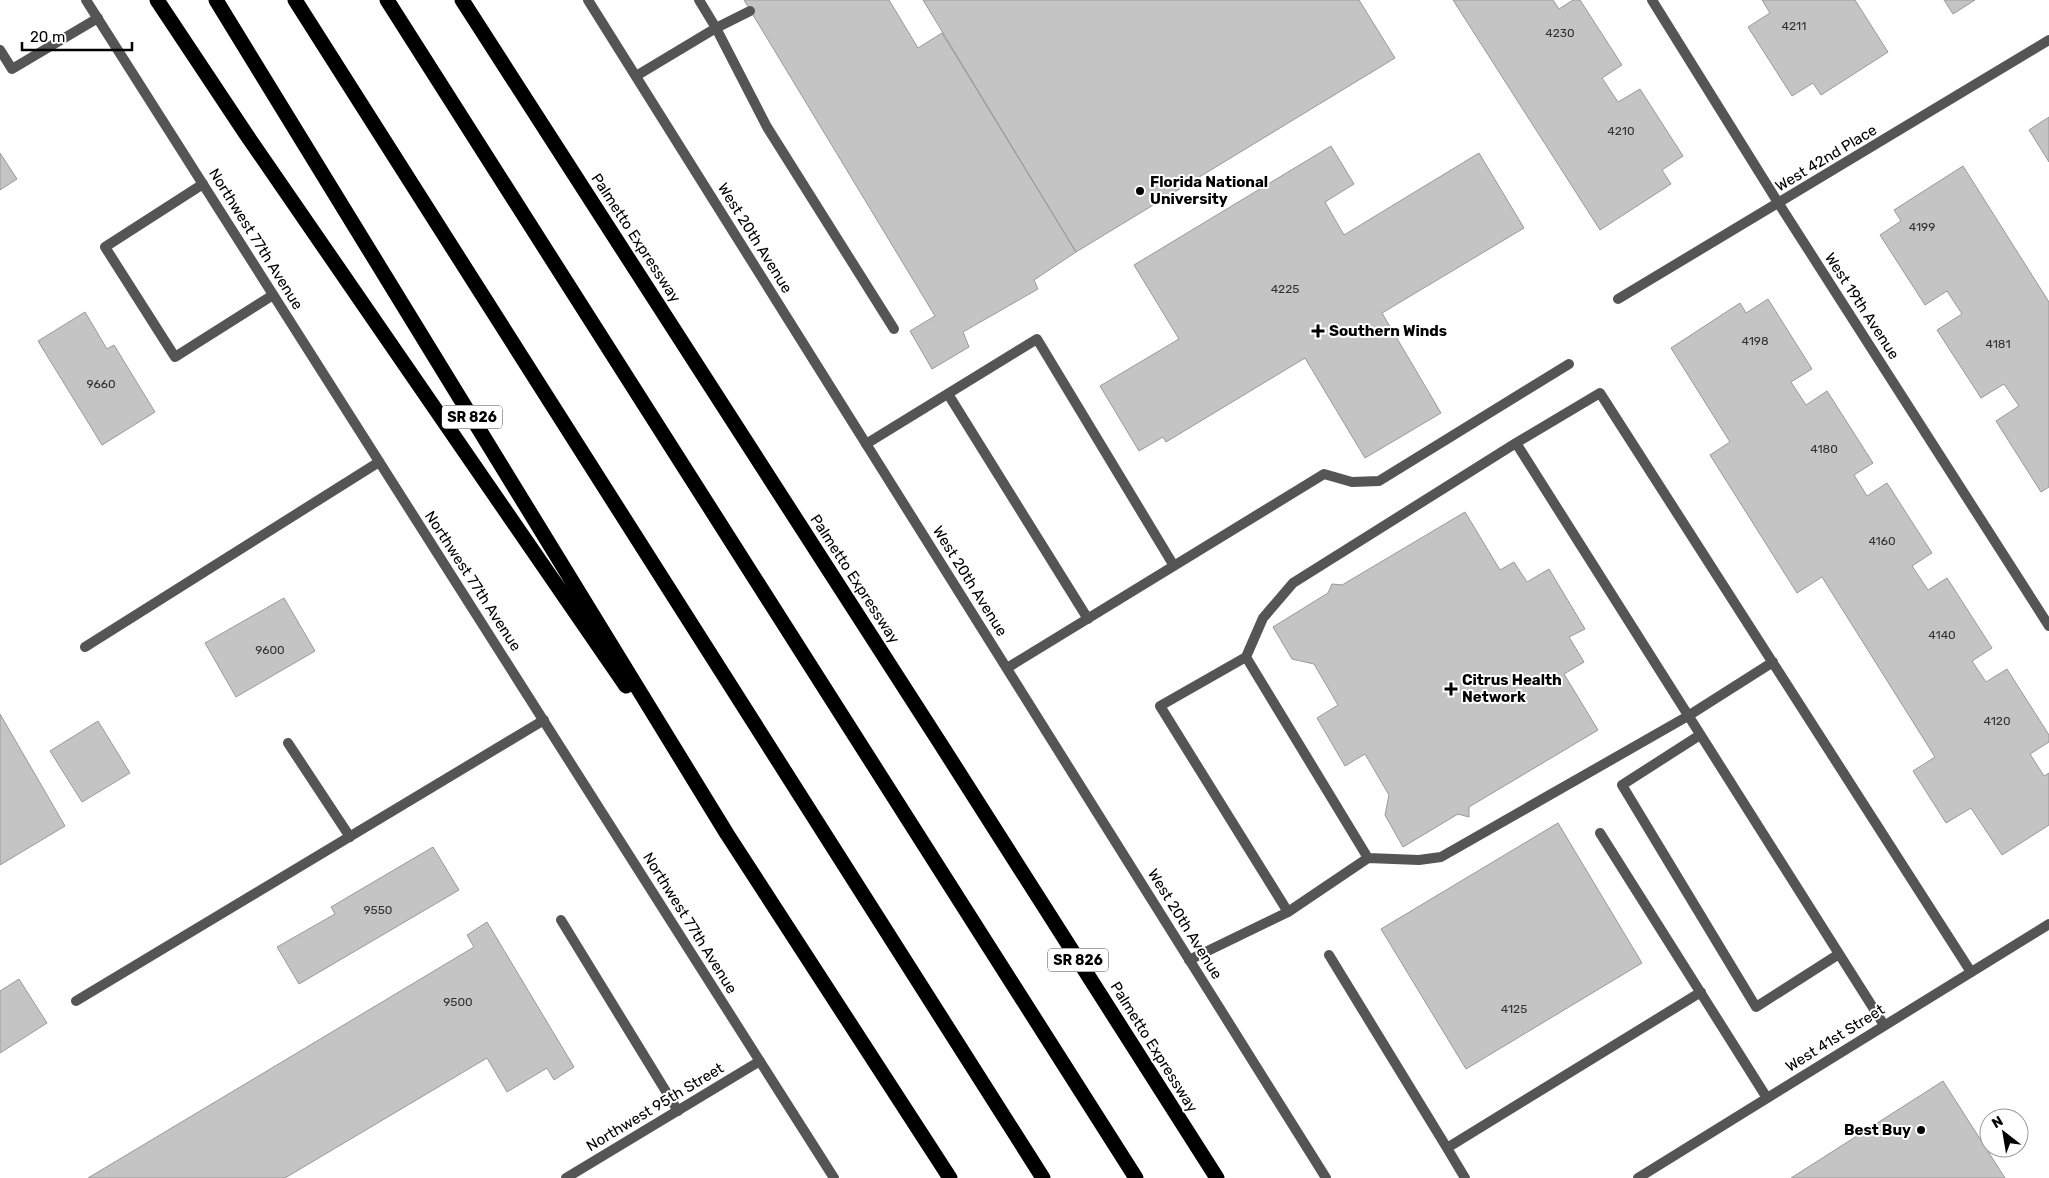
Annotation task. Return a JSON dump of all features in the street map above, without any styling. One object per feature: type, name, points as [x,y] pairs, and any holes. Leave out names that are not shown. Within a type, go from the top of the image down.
[{"type":"highway","points":[[157,0],[246,134],[727,834]]},
{"type":"highway","name":"SR 826","points":[[216,0],[727,834],[950,1178]]},
{"type":"highway","points":[[295,0],[1043,1178]]},
{"type":"highway","points":[[387,0],[1136,1178]]},
{"type":"highway","name":"Palmetto Expressway","points":[[462,0],[1217,1178]]},
{"type":"street","name":"Northwest 77th Avenue","points":[[86,0],[834,1178]]},
{"type":"street","name":"West 20th Avenue","points":[[588,0],[1326,1178]]},
{"type":"street","points":[[699,0],[716,28],[767,127],[894,329]]},
{"type":"street","name":"West 19th Avenue","points":[[1652,0],[1779,204],[2049,626]]},
{"type":"street","points":[[636,76],[716,28],[750,11]]},
{"type":"street","points":[[0,50],[12,69],[98,18]]},
{"type":"street","name":"West 42nd Place","points":[[1618,299],[2049,40]]},
{"type":"street","points":[[203,184],[105,247],[175,357],[273,295]]},
{"type":"street","points":[[866,444],[1037,340],[1174,566]]},
{"type":"street","points":[[1006,668],[1324,474],[1352,482],[1379,481],[1569,364]]},
{"type":"street","points":[[1288,912],[1160,706],[1246,657],[1263,618],[1292,583],[1516,443],[1600,393],[1971,972]]},
{"type":"street","points":[[948,394],[1088,619]]},
{"type":"street","points":[[1516,443],[1884,1025]]},
{"type":"street","points":[[85,647],[379,462]]},
{"type":"street","points":[[1246,657],[1368,858]]},
{"type":"street","points":[[1189,960],[1288,912],[1368,858],[1419,860],[1441,856],[1688,716],[1773,662]]},
{"type":"street","points":[[76,1001],[544,720]]},
{"type":"street","points":[[1700,735],[1622,785],[1756,1007],[1839,954]]},
{"type":"street","points":[[288,743],[350,836]]},
{"type":"street","points":[[1600,833],[1767,1098]]},
{"type":"street","points":[[561,920],[678,1111]]},
{"type":"street","name":"West 41st Street","points":[[1638,1178],[2049,924]]},
{"type":"street","points":[[1329,955],[1465,1178]]},
{"type":"street","points":[[1447,1148],[1701,992]]},
{"type":"street","name":"Northwest 95th Street","points":[[566,1178],[760,1061]]},
{"type":"building","points":[[744,0],[889,0],[918,48],[942,33],[1076,252],[1034,280],[1038,289],[963,332],[969,347],[932,369],[910,331],[935,316]]},
{"type":"building","points":[[923,0],[1359,0],[1395,58],[1076,252]]},
{"type":"building","points":[[1453,0],[1553,0],[1559,9],[1573,0],[1580,0],[1622,65],[1602,78],[1618,102],[1640,89],[1683,156],[1662,170],[1671,184],[1600,230]]},
{"type":"building","points":[[1762,0],[1855,0],[1888,52],[1821,95],[1813,83],[1792,96],[1748,27],[1770,13]]},
{"type":"building","points":[[1944,0],[1975,0],[1953,14]]},
{"type":"building","points":[[2049,117],[2049,162],[2029,130]]},
{"type":"building","points":[[1331,146],[1354,184],[1325,202],[1344,235],[1479,153],[1524,228],[1382,313],[1441,413],[1365,458],[1305,358],[1166,442],[1163,437],[1139,451],[1100,386],[1179,339],[1134,265]]},
{"type":"building","points":[[0,153],[17,179],[0,190]]},
{"type":"building","points":[[1963,166],[2049,302],[2049,487],[2041,492],[1996,421],[2019,406],[2004,384],[1981,398],[1937,330],[1962,314],[1947,291],[1925,305],[1880,235],[1901,221],[1894,210]]},
{"type":"building","points":[[1768,299],[1812,369],[1791,382],[1806,405],[1827,391],[1873,463],[1854,475],[1867,496],[1887,483],[1932,553],[1912,566],[1928,590],[1947,578],[1992,648],[1972,661],[1986,682],[2007,669],[2049,735],[2049,742],[2030,754],[2044,776],[2049,773],[2049,825],[2002,855],[1971,808],[1946,823],[1913,771],[1935,757],[1822,577],[1797,593],[1710,455],[1730,442],[1671,348],[1740,303],[1746,313]]},
{"type":"building","points":[[85,312],[107,349],[114,345],[155,412],[102,445],[38,341]]},
{"type":"building","name":"Citrus Health Network","points":[[1465,512],[1500,570],[1514,562],[1527,582],[1549,569],[1585,629],[1569,637],[1584,662],[1564,674],[1598,730],[1469,807],[1469,817],[1458,814],[1403,847],[1385,815],[1389,795],[1365,754],[1345,766],[1317,718],[1338,705],[1314,664],[1292,659],[1273,627],[1328,593],[1332,584],[1342,585]]},
{"type":"building","points":[[284,598],[315,651],[236,697],[205,643]]},
{"type":"building","points":[[0,714],[65,826],[0,865]]},
{"type":"building","points":[[98,721],[130,773],[82,802],[50,751]]},
{"type":"building","points":[[1558,823],[1642,963],[1466,1069],[1381,929]]},
{"type":"building","points":[[433,847],[459,890],[299,984],[277,947],[335,914],[331,907]]},
{"type":"building","points":[[487,922],[574,1067],[554,1080],[547,1068],[507,1092],[487,1058],[285,1178],[88,1178],[474,947],[467,935]]},
{"type":"building","points":[[19,979],[47,1023],[0,1053],[0,991]]},
{"type":"building","name":"Best Buy","points":[[1943,1081],[1979,1137],[1979,1158],[1992,1158],[2005,1178],[1791,1178]]},
{"type":"place","name":"Florida National University","points":[[1140,191]]},
{"type":"place","name":"Southern Winds","points":[[1318,331]]},
{"type":"place","name":"Citrus Health Network","points":[[1451,689]]},
{"type":"place","name":"Best Buy","points":[[1921,1130]]}]
